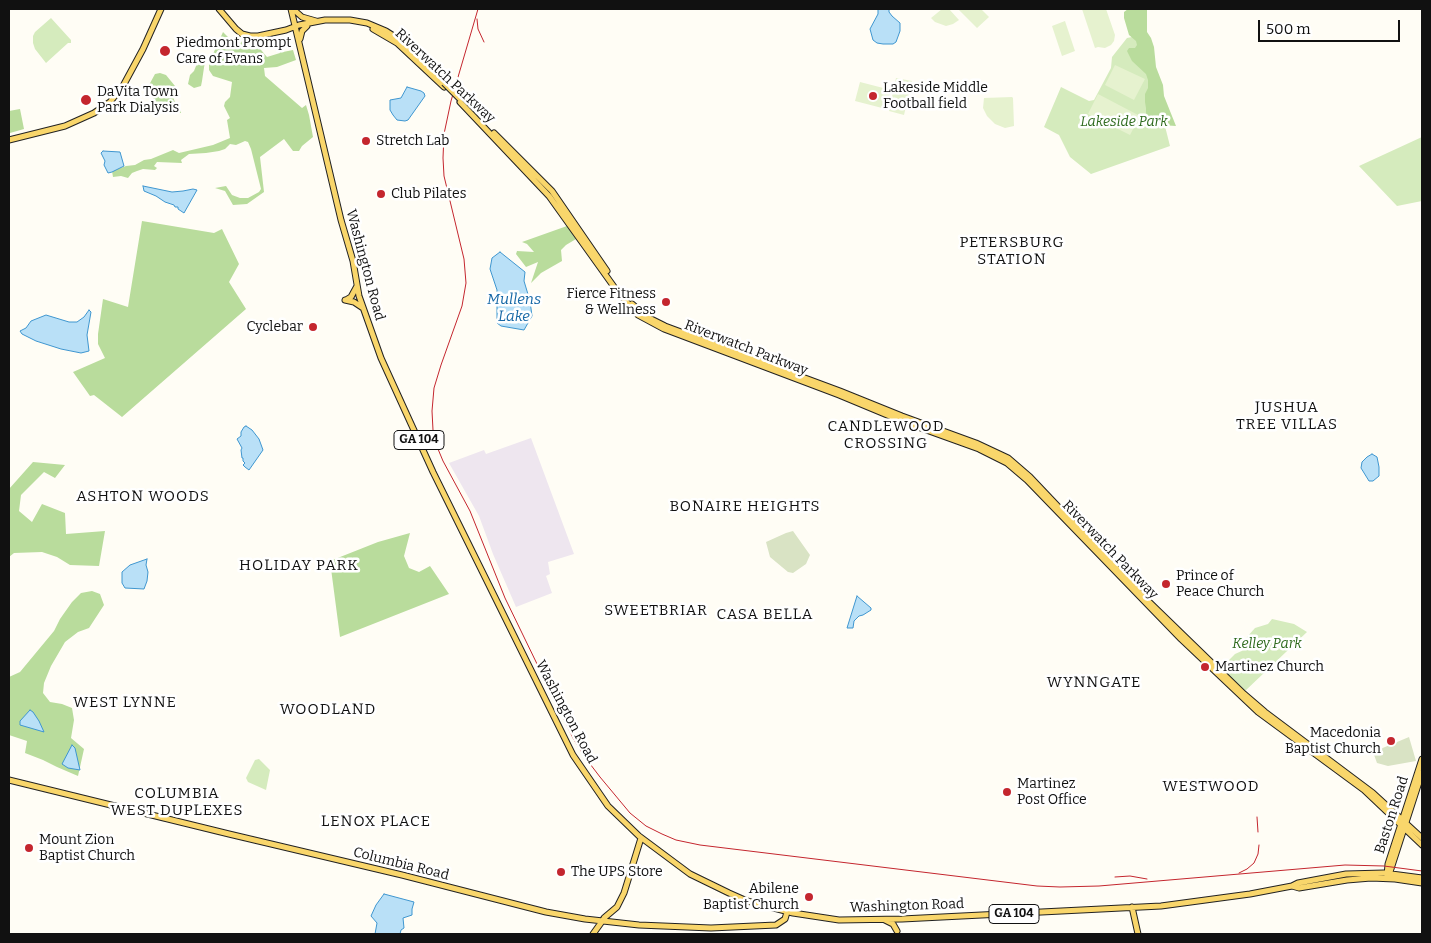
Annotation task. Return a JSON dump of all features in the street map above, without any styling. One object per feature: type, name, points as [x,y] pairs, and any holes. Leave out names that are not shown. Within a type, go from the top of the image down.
[{"type":"main road","points":[[9,140],[65,126],[94,113],[110,102],[123,86],[143,50],[161,9]]},
{"type":"main road","points":[[218,9],[236,29],[246,35],[258,36],[295,27]]},
{"type":"main road","points":[[292,9],[302,17],[316,22]]},
{"type":"main road","name":"Washington Road","points":[[292,9],[341,220],[353,261],[357,286],[381,358],[433,472],[574,755],[608,806],[641,838],[690,874],[747,901],[787,912],[838,920],[904,919],[1161,906],[1230,897],[1346,874],[1377,873],[1422,884]]},
{"type":"main road","points":[[286,30],[293,17]]},
{"type":"main road","name":"Riverwatch Parkway","points":[[295,27],[335,19],[356,21],[383,30],[400,40],[552,192],[619,288],[643,314],[664,326],[976,443],[1008,458],[1030,477],[1141,594],[1244,694],[1265,712],[1366,787],[1394,812],[1412,836],[1422,845]]},
{"type":"main road","name":"Riverwatch Parkway","points":[[295,27],[340,22],[355,23],[374,29],[397,43],[444,85]]},
{"type":"main road","points":[[300,42],[302,31],[307,26]]},
{"type":"main road","points":[[286,30],[298,35]]},
{"type":"main road","name":"Riverwatch Parkway","points":[[460,101],[549,196],[624,300],[638,315],[664,330],[839,395],[904,422],[979,449],[1002,460],[1027,480],[1181,639],[1258,712],[1364,790],[1422,838]]},
{"type":"main road","points":[[357,286],[351,297],[345,300],[354,302],[363,308]]},
{"type":"main road","name":"Baston Road","points":[[1391,863],[1422,759]]},
{"type":"main road","points":[[1388,875],[1401,839],[1403,824],[1422,773]]},
{"type":"main road","name":"Columbia Road","points":[[9,780],[402,875],[538,910],[585,919],[603,920],[617,924],[711,928],[776,924],[786,918],[787,912]]},
{"type":"main road","points":[[1394,812],[1400,813],[1406,808]]},
{"type":"main road","points":[[1401,839],[1406,835],[1412,836]]},
{"type":"main road","points":[[603,920],[617,907],[624,893],[641,838]]},
{"type":"main road","points":[[1377,873],[1384,870],[1391,863]]},
{"type":"main road","points":[[1391,863],[1394,869],[1403,874]]},
{"type":"main road","name":"Washington Road","points":[[1292,886],[1299,888],[1403,874],[1422,878]]},
{"type":"main road","points":[[594,933],[605,916],[618,904]]},
{"type":"main road","points":[[1132,907],[1138,934]]},
{"type":"main road","points":[[1135,921],[1137,912],[1144,907]]},
{"type":"main road","points":[[612,912],[613,919],[617,924]]},
{"type":"main road","points":[[585,919],[592,925],[594,933]]},
{"type":"main road","points":[[882,919],[893,924],[897,933]]},
{"type":"main road","points":[[896,919],[897,933]]},
{"type":"main road","points":[[897,933],[898,926],[904,919]]},
{"type":"shaded area","points":[[531,438],[574,554],[548,562],[550,574],[546,576],[552,593],[516,607],[479,516],[449,463],[484,450],[486,454]]},
{"type":"green space","points":[[942,9],[949,9],[959,20],[946,26],[935,22],[931,18]]},
{"type":"green space","points":[[958,9],[981,9],[989,17],[977,28]]},
{"type":"green space","points":[[1082,9],[1106,9],[1115,35],[1111,45],[1105,48],[1095,48]]},
{"type":"green space","points":[[1128,9],[1147,9],[1147,32],[1154,47],[1156,67],[1163,85],[1164,96],[1176,126],[1146,124],[1145,94],[1148,88],[1148,80],[1146,74],[1132,61],[1127,51],[1129,48],[1135,48],[1137,45],[1136,41],[1129,35],[1124,18],[1124,12]]},
{"type":"green space","points":[[51,18],[71,40],[71,43],[68,43],[46,63],[35,49],[33,36]]},
{"type":"green space","points":[[1065,21],[1075,51],[1062,56],[1052,26]]},
{"type":"green space","points":[[223,32],[230,39],[231,43],[240,44],[243,40],[247,43],[252,41],[267,57],[280,53],[279,49],[283,52],[293,50],[296,60],[277,67],[264,68],[265,76],[302,108],[306,105],[313,137],[299,151],[293,151],[284,139],[260,157],[264,192],[247,204],[233,205],[225,191],[215,188],[226,186],[232,195],[240,198],[248,198],[261,189],[251,149],[248,142],[245,141],[236,145],[230,144],[225,149],[219,151],[189,154],[181,160],[182,163],[157,162],[154,166],[157,168],[155,170],[143,169],[132,173],[128,178],[121,176],[113,177],[112,171],[135,165],[173,150],[179,153],[213,145],[230,138],[227,120],[230,118],[224,106],[230,97],[232,82],[213,76],[209,70],[209,57],[213,54]]},
{"type":"green space","name":"Lakeside Park","points":[[1142,35],[1170,146],[1091,174],[1070,157],[1059,135],[1044,127],[1061,87],[1089,101],[1094,100],[1111,68],[1112,57],[1127,38]]},
{"type":"green space","points":[[203,57],[205,61],[201,86],[194,88],[188,84],[190,75],[198,61]]},
{"type":"green space","points":[[1115,65],[1145,79],[1134,100],[1105,85]]},
{"type":"green space","points":[[155,74],[166,75],[175,86],[174,100],[181,113],[169,113],[158,106],[152,97],[149,85]]},
{"type":"green space","points":[[896,78],[912,81],[904,115],[889,111]]},
{"type":"green space","name":"Lakeside Middle Football field","points":[[860,82],[891,90],[886,109],[855,101]]},
{"type":"green space","points":[[1098,94],[1140,116],[1130,135],[1088,114]]},
{"type":"green space","points":[[1012,97],[1014,126],[1005,128],[995,124],[987,116],[983,108],[984,98]]},
{"type":"green space","points":[[20,109],[24,129],[10,133],[9,111]]},
{"type":"green space","points":[[1422,137],[1422,201],[1397,206],[1359,166]]},
{"type":"green space","points":[[142,221],[214,233],[222,229],[239,264],[229,282],[246,309],[122,417],[94,395],[90,396],[73,372],[105,358],[98,344],[103,299],[128,307]]},
{"type":"green space","points":[[567,226],[576,239],[561,250],[562,261],[541,273],[531,283],[538,262],[526,267],[516,254],[517,251],[534,252],[527,244],[522,242]]},
{"type":"green space","points":[[33,462],[65,465],[55,478],[44,472],[21,495],[19,511],[32,522],[42,504],[65,513],[66,534],[105,531],[99,566],[70,565],[57,557],[42,552],[14,553],[9,557],[9,489]]},
{"type":"green space","points":[[793,531],[810,555],[806,564],[793,573],[788,572],[770,557],[766,542]]},
{"type":"green space","points":[[410,533],[404,556],[409,568],[419,572],[430,566],[449,594],[340,637],[330,561],[378,542]]},
{"type":"green space","points":[[92,591],[100,594],[104,605],[89,628],[78,632],[65,642],[51,666],[44,683],[43,693],[50,702],[72,708],[74,720],[71,738],[84,749],[78,776],[25,753],[27,741],[9,735],[9,677],[20,672],[54,631],[72,602],[81,593]]},
{"type":"green space","name":"Kelley Park","points":[[1272,619],[1294,624],[1307,632],[1244,692],[1220,669],[1235,654],[1244,650],[1247,637],[1255,628],[1268,624]]},
{"type":"green space","points":[[1409,737],[1416,761],[1388,766],[1377,763],[1373,752]]},
{"type":"green space","points":[[259,759],[270,770],[266,790],[248,782],[246,778],[255,760]]},
{"type":"water","points":[[878,9],[889,9],[892,16],[900,23],[900,31],[896,42],[893,44],[877,43],[873,40],[870,29],[878,14]]},
{"type":"water","points":[[407,87],[421,91],[425,96],[408,120],[397,120],[390,110],[390,100],[401,98]]},
{"type":"water","points":[[103,151],[120,152],[124,166],[108,173],[101,153]]},
{"type":"water","points":[[143,186],[172,192],[197,190],[184,213],[178,207],[144,191]]},
{"type":"water","name":"Mullens Lake","points":[[500,252],[525,272],[524,281],[532,316],[524,330],[501,326],[497,323],[497,290],[490,269],[492,258]]},
{"type":"water","points":[[89,310],[91,312],[87,335],[89,351],[81,353],[61,349],[36,341],[20,331],[26,328],[31,321],[46,315],[69,322],[77,322]]},
{"type":"water","points":[[246,426],[259,439],[263,450],[249,470],[243,465],[245,463],[242,458],[242,448],[237,439],[241,436],[241,432]]},
{"type":"water","points":[[1372,454],[1377,457],[1379,476],[1373,481],[1369,481],[1361,468],[1362,462]]},
{"type":"water","points":[[147,559],[148,572],[144,589],[125,588],[122,583],[122,572],[130,565]]},
{"type":"water","points":[[857,596],[871,610],[854,621],[853,628],[847,628]]},
{"type":"water","points":[[30,710],[39,721],[44,732],[20,725],[20,721]]},
{"type":"water","points":[[72,745],[75,748],[80,770],[68,768],[62,764]]},
{"type":"water","points":[[384,894],[414,902],[412,915],[403,918],[404,928],[400,934],[375,934],[377,923],[371,916]]},
{"type":"railway","points":[[478,9],[451,101],[444,134],[444,176],[464,259],[466,283],[462,306],[434,388],[433,430],[443,461],[470,511],[505,598],[573,738],[584,756],[630,813],[646,826],[662,834],[676,840],[700,845],[1037,886],[1099,886],[1345,865],[1384,866],[1422,871]]},
{"type":"railway","points":[[477,19],[478,29],[484,42]]},
{"type":"railway","points":[[1257,817],[1258,832]]},
{"type":"railway","points":[[1239,873],[1254,863],[1259,845]]},
{"type":"railway","points":[[1115,877],[1130,876],[1147,879]]},
{"type":"place","name":"Piedmont Prompt Care of Evans","points":[[165,51]]},
{"type":"place","name":"Lakeside Middle Football field","points":[[873,96]]},
{"type":"place","name":"DaVita Town Park Dialysis","points":[[86,100]]},
{"type":"place","name":"Stretch Lab","points":[[366,141]]},
{"type":"place","name":"Club Pilates","points":[[381,194]]},
{"type":"place","name":"Fierce Fitness & Wellness","points":[[666,302]]},
{"type":"place","name":"Cyclebar","points":[[313,327]]},
{"type":"place","name":"Prince of Peace Church","points":[[1166,584]]},
{"type":"place","name":"Martinez Church","points":[[1205,667]]},
{"type":"place","name":"Macedonia Baptist Church","points":[[1391,741]]},
{"type":"place","name":"Martinez Post Office","points":[[1007,792]]},
{"type":"place","name":"Mount Zion Baptist Church","points":[[29,848]]},
{"type":"place","name":"The UPS Store","points":[[561,872]]},
{"type":"place","name":"Abilene Baptist Church","points":[[809,897]]},
{"type":"district","name":"PETERSBURG STATION","points":[[1012,252]]},
{"type":"district","name":"JUSHUA TREE VILLAS","points":[[1287,416]]},
{"type":"district","name":"CANDLEWOOD CROSSING","points":[[886,436]]},
{"type":"district","name":"ASHTON WOODS","points":[[143,497]]},
{"type":"district","name":"BONAIRE HEIGHTS","points":[[745,507]]},
{"type":"district","name":"HOLIDAY PARK","points":[[299,566]]},
{"type":"district","name":"SWEETBRIAR","points":[[656,611]]},
{"type":"district","name":"CASA BELLA","points":[[765,615]]},
{"type":"district","name":"WYNNGATE","points":[[1094,683]]},
{"type":"district","name":"WEST LYNNE","points":[[125,703]]},
{"type":"district","name":"WOODLAND","points":[[328,710]]},
{"type":"district","name":"WESTWOOD","points":[[1211,787]]},
{"type":"district","name":"COLUMBIA WEST DUPLEXES","points":[[177,802]]},
{"type":"district","name":"LENOX PLACE","points":[[376,822]]}]
